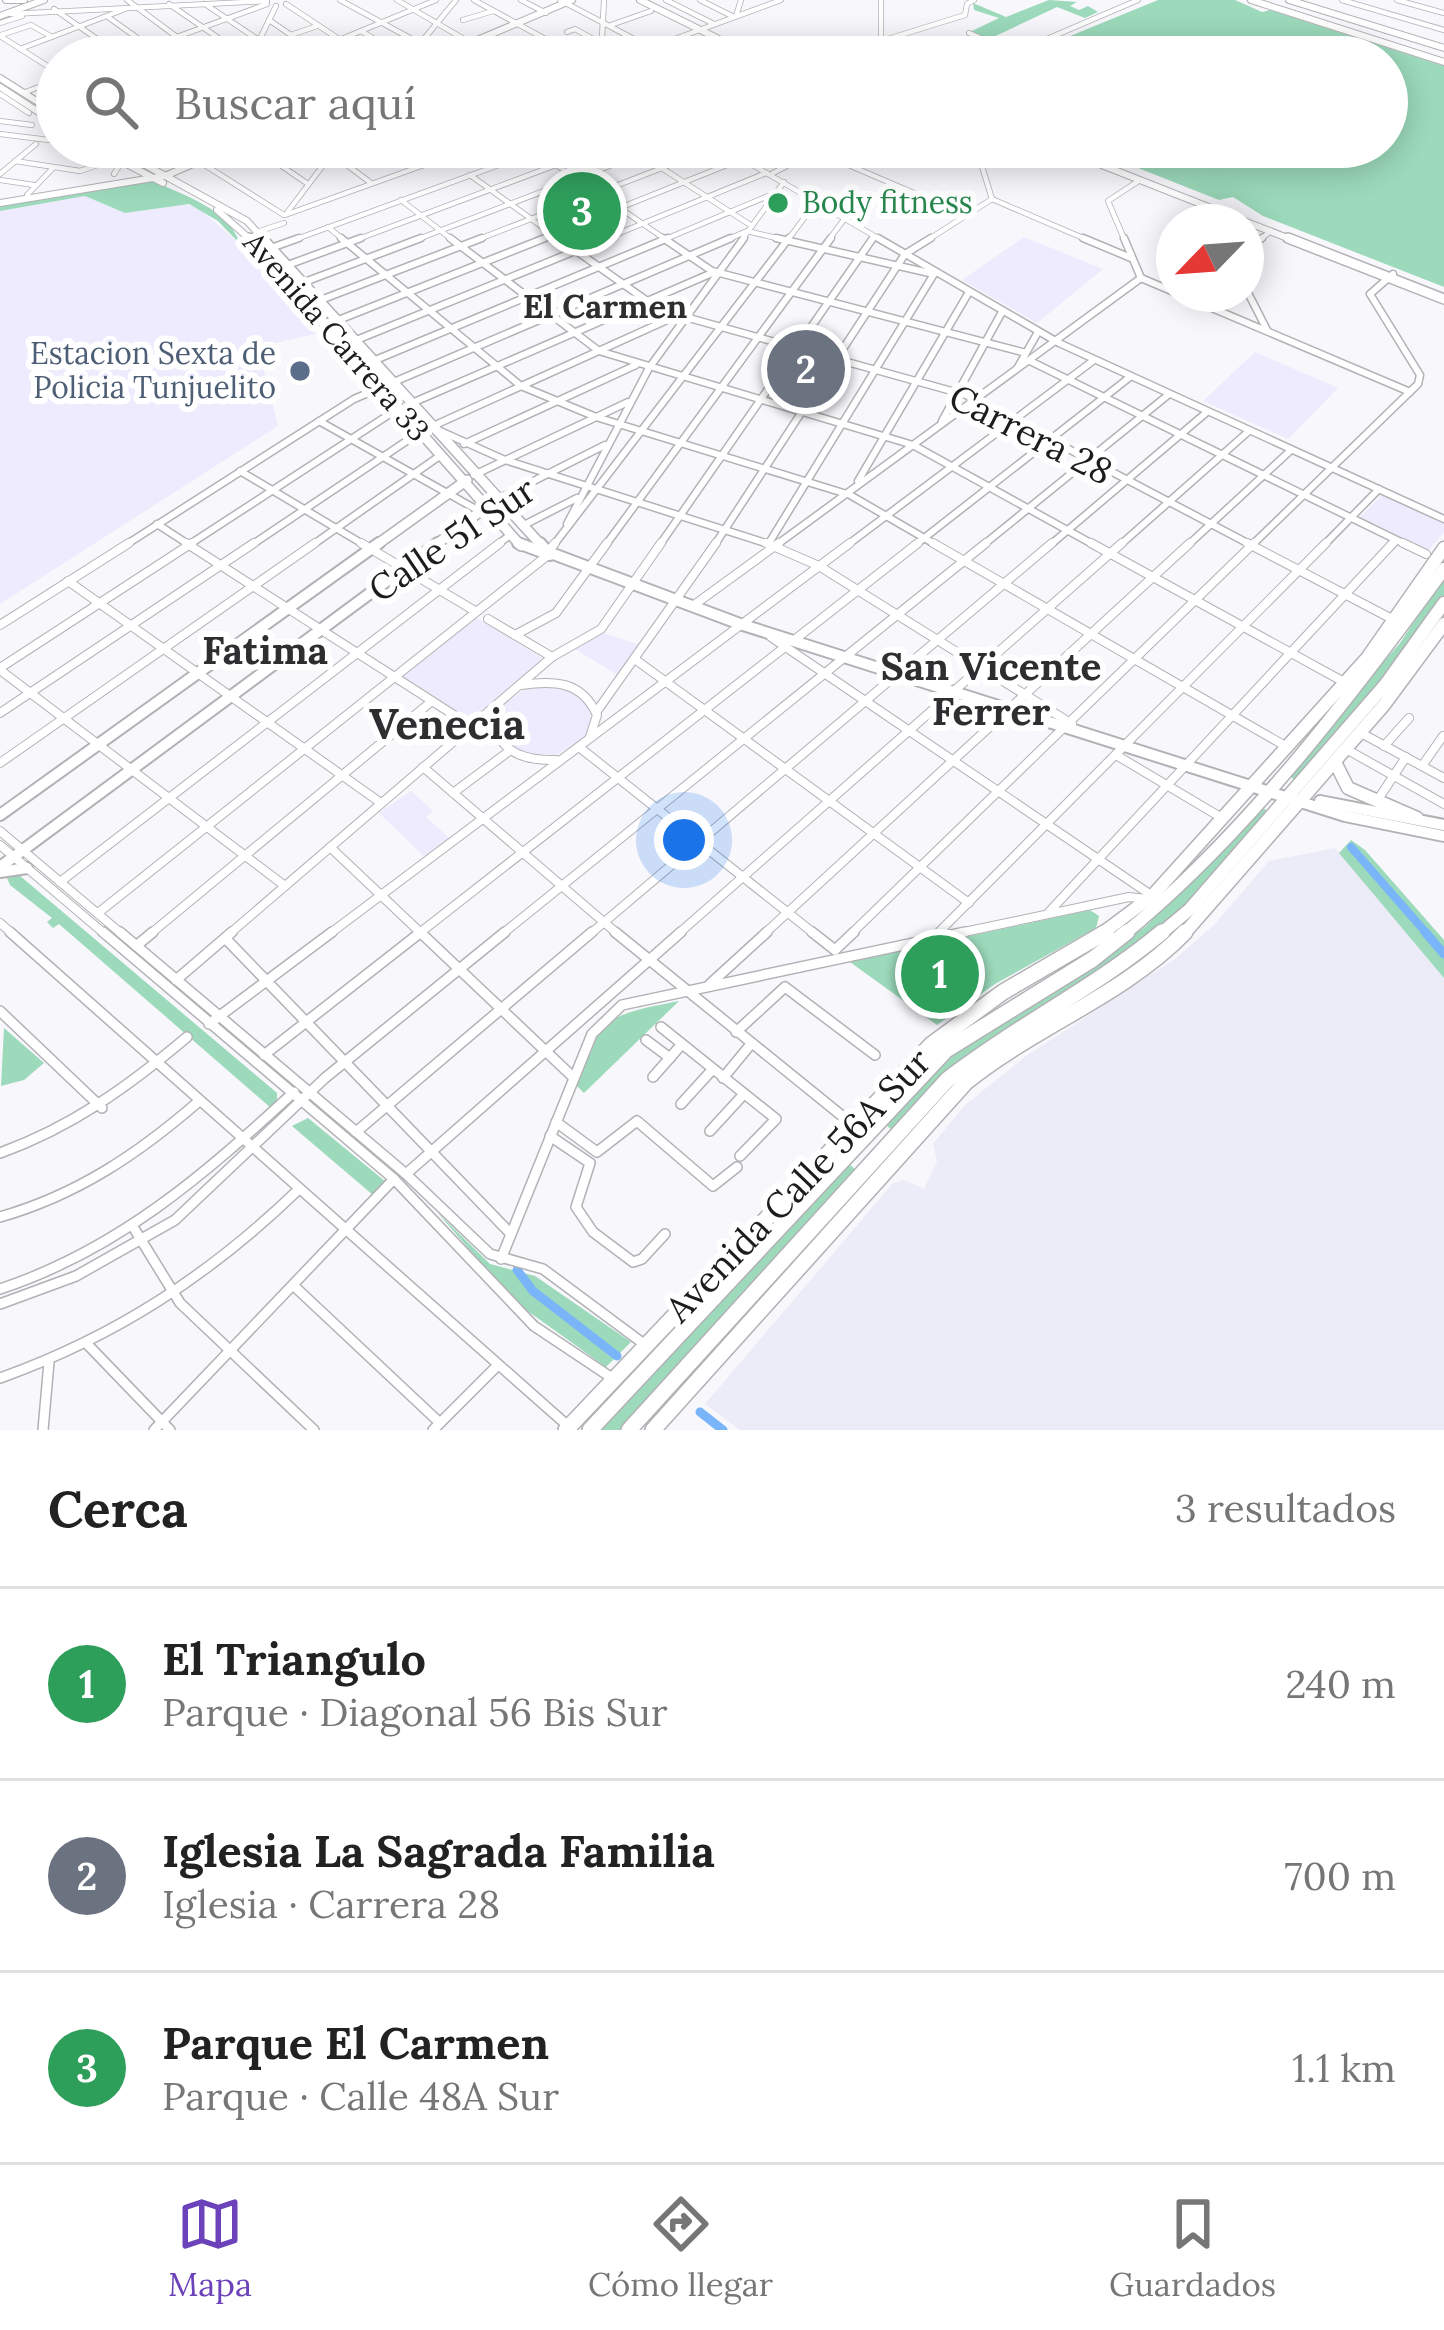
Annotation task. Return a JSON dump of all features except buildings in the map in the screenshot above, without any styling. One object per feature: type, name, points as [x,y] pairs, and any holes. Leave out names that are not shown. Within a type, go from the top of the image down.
[{"type":"highway","name":"Avenida Calle 56A Sur","points":[[619,1386],[646,1345],[932,1044],[1003,992],[1109,930],[1150,898],[1223,819],[1261,789],[1287,747],[1396,621],[1444,548]]},
{"type":"highway","name":"Avenida Calle 56A Sur","points":[[619,1386],[743,1265],[927,1068],[976,1028],[1093,959],[1175,893],[1261,789],[1339,708],[1434,584],[1434,563]]},
{"type":"highway","name":"Avenida Calle 56A Sur","points":[[652,1425],[966,1082],[1162,953],[1227,888],[1357,727],[1444,603]]},
{"type":"highway","name":"Avenida Calle 56A Sur","points":[[652,1425],[773,1270],[947,1080],[989,1047],[1154,941],[1335,762],[1357,727],[1377,713],[1444,624]]},
{"type":"highway","points":[[1312,719],[1339,708]]},
{"type":"highway","points":[[1335,762],[1344,784],[1418,824]]},
{"type":"highway","points":[[1175,893],[1190,859]]},
{"type":"highway","points":[[1227,888],[1228,866]]},
{"type":"highway","points":[[1060,1018],[1090,986]]},
{"type":"highway","points":[[932,1044],[976,1028]]},
{"type":"highway","points":[[743,1265],[761,1224]]},
{"type":"highway","points":[[773,1270],[821,1241]]},
{"type":"highway","points":[[567,1429],[619,1386]]},
{"type":"highway","points":[[590,1430],[619,1386]]},
{"type":"highway","points":[[629,1430],[652,1425]]},
{"type":"main road","points":[[6,0],[44,0]]},
{"type":"main road","points":[[630,0],[710,36]]},
{"type":"main road","points":[[640,0],[707,36]]},
{"type":"main road","points":[[1251,0],[1363,36]]},
{"type":"main road","points":[[1289,0],[1404,36]]},
{"type":"main road","points":[[490,36],[569,1]]},
{"type":"main road","points":[[0,16],[23,2]]},
{"type":"main road","points":[[1408,37],[1444,48]]},
{"type":"main road","points":[[1408,50],[1444,62]]},
{"type":"main road","points":[[0,78],[36,101]]},
{"type":"main road","points":[[0,91],[36,114]]},
{"type":"main road","points":[[118,176],[128,168]]},
{"type":"main road","name":"Avenida Carrera 33","points":[[133,168],[229,217],[281,267],[405,406],[431,427],[446,453]]},
{"type":"main road","name":"Avenida Carrera 33","points":[[150,168],[232,210],[257,232],[281,267],[336,321],[350,345],[372,361],[385,383]]},
{"type":"main road","points":[[0,201],[118,176],[163,175],[179,168]]},
{"type":"main road","points":[[1109,168],[1391,275]]},
{"type":"main road","points":[[1122,168],[1444,296]]},
{"type":"main road","points":[[0,201],[147,176]]},
{"type":"main road","name":"Avenida Carrera 33","points":[[405,406],[420,432],[473,480],[488,506],[550,554]]},
{"type":"main road","points":[[0,815],[447,493],[473,480]]},
{"type":"main road","name":"Avenida Carrera 33","points":[[473,480],[488,506]]},
{"type":"main road","name":"Calle 51 Sur","points":[[22,860],[133,771],[488,506]]},
{"type":"main road","name":"Avenida Carrera 33","points":[[516,530],[523,548],[680,598],[789,644],[1070,726],[1120,750],[1296,798],[1418,824],[1444,836]]},
{"type":"main road","points":[[1418,824],[1444,826]]},
{"type":"main road","points":[[0,870],[22,860]]},
{"type":"street","points":[[127,0],[177,36]]},
{"type":"street","points":[[54,36],[149,0]]},
{"type":"street","points":[[286,4],[294,0]]},
{"type":"street","points":[[340,0],[407,36]]},
{"type":"street","points":[[397,0],[459,36]]},
{"type":"street","points":[[349,36],[436,0]]},
{"type":"street","points":[[427,36],[456,0]]},
{"type":"street","points":[[474,0],[540,36]]},
{"type":"street","points":[[521,0],[545,13]]},
{"type":"street","points":[[604,0],[604,36]]},
{"type":"street","points":[[666,0],[715,25]]},
{"type":"street","points":[[700,0],[735,17]]},
{"type":"street","points":[[735,17],[741,0]]},
{"type":"street","points":[[684,36],[781,0]]},
{"type":"street","points":[[881,0],[881,36]]},
{"type":"street","points":[[1054,36],[1138,0]]},
{"type":"street","points":[[1342,0],[1444,30]]},
{"type":"street","points":[[1397,0],[1444,13]]},
{"type":"street","points":[[569,1],[629,36]]},
{"type":"street","points":[[201,2],[254,36]]},
{"type":"street","points":[[181,36],[270,2]]},
{"type":"street","points":[[261,36],[269,20],[270,2]]},
{"type":"street","points":[[0,16],[51,9],[270,2],[286,4],[334,36]]},
{"type":"street","points":[[911,36],[965,15],[969,2]]},
{"type":"street","points":[[1407,36],[1414,2]]},
{"type":"street","points":[[169,4],[216,36]]},
{"type":"street","points":[[51,9],[93,36]]},
{"type":"street","points":[[463,20],[494,10]]},
{"type":"street","points":[[606,24],[651,11]]},
{"type":"street","points":[[106,16],[134,36]]},
{"type":"street","points":[[269,20],[288,33]]},
{"type":"street","points":[[0,36],[31,25],[50,36]]},
{"type":"street","points":[[274,36],[318,26]]},
{"type":"street","points":[[567,32],[574,29],[587,36]]},
{"type":"street","points":[[361,31],[370,36]]},
{"type":"street","points":[[969,33],[976,36]]},
{"type":"street","points":[[0,36],[36,61]]},
{"type":"street","points":[[20,49],[36,43]]},
{"type":"street","points":[[23,93],[36,86]]},
{"type":"street","points":[[0,91],[29,113]]},
{"type":"street","points":[[0,121],[32,125]]},
{"type":"street","points":[[0,134],[36,140]]},
{"type":"street","points":[[34,185],[0,177],[36,144]]},
{"type":"street","points":[[15,161],[36,164]]},
{"type":"street","points":[[27,195],[53,168]]},
{"type":"street","points":[[118,176],[120,168]]},
{"type":"street","points":[[209,168],[285,219]]},
{"type":"street","points":[[285,168],[308,184]]},
{"type":"street","points":[[285,219],[321,168]]},
{"type":"street","points":[[356,168],[372,184]]},
{"type":"street","points":[[257,232],[416,168]]},
{"type":"street","points":[[271,248],[489,168]]},
{"type":"street","points":[[281,267],[547,168]]},
{"type":"street","points":[[560,168],[715,272],[1028,357],[1434,563]]},
{"type":"street","points":[[302,283],[604,168]]},
{"type":"street","points":[[318,301],[662,168],[750,229],[932,274]]},
{"type":"street","points":[[336,321],[720,168]]},
{"type":"street","points":[[760,168],[932,274],[1057,342],[1444,519]]},
{"type":"street","points":[[350,345],[780,168]]},
{"type":"street","points":[[861,168],[966,216]]},
{"type":"street","points":[[982,168],[992,199],[1132,259]]},
{"type":"street","name":"Carrera 28","points":[[470,175],[645,302],[679,317],[976,400],[1396,621]]},
{"type":"street","points":[[1140,180],[1108,201],[1141,278],[1156,284]]},
{"type":"street","points":[[566,529],[584,485],[679,317],[784,182]]},
{"type":"street","points":[[372,361],[776,193]]},
{"type":"street","points":[[589,739],[597,711],[680,598],[905,254],[992,199]]},
{"type":"street","points":[[401,200],[599,351],[914,445],[1345,682]]},
{"type":"street","points":[[98,914],[550,554],[817,201]]},
{"type":"street","points":[[514,635],[553,616],[845,218]]},
{"type":"street","points":[[328,227],[521,386],[596,417],[846,493],[1287,747]]},
{"type":"street","points":[[0,625],[385,383],[750,229]]},
{"type":"street","points":[[1264,236],[1270,231]]},
{"type":"street","points":[[176,980],[552,657],[597,633],[874,236]]},
{"type":"street","points":[[285,886],[0,669],[349,438],[405,406],[715,272]]},
{"type":"street","points":[[772,544],[932,274]]},
{"type":"street","points":[[838,953],[1410,392],[1420,377],[1370,294],[1391,275]]},
{"type":"street","points":[[1028,357],[1057,342],[1141,278]]},
{"type":"street","points":[[854,487],[969,292]]},
{"type":"street","points":[[939,427],[1002,312]]},
{"type":"street","points":[[1222,312],[1410,392]]},
{"type":"street","points":[[1258,312],[1268,331]]},
{"type":"street","points":[[431,427],[679,317]]},
{"type":"street","points":[[694,604],[1016,371],[1038,332]]},
{"type":"street","points":[[209,1024],[1094,360]]},
{"type":"street","points":[[0,763],[412,473],[637,364]]},
{"type":"street","points":[[264,1054],[1130,377]]},
{"type":"street","points":[[0,1304],[76,1276],[206,1194],[302,1095],[1168,395]]},
{"type":"street","points":[[473,480],[630,401]]},
{"type":"street","points":[[356,1132],[1208,412]]},
{"type":"street","points":[[318,421],[447,493],[488,506]]},
{"type":"street","points":[[431,427],[548,475],[772,544],[819,566],[1070,726]]},
{"type":"street","points":[[88,1345],[162,1428],[400,1176],[1249,431]]},
{"type":"street","points":[[0,713],[420,432]]},
{"type":"street","name":"Calle 51 Sur","points":[[488,506],[607,445]]},
{"type":"street","points":[[709,985],[1291,450]]},
{"type":"street","points":[[240,471],[475,611]]},
{"type":"street","points":[[935,936],[1379,489]]},
{"type":"street","points":[[60,882],[516,530],[578,498]]},
{"type":"street","points":[[157,524],[471,726]]},
{"type":"street","points":[[1047,915],[1396,540]]},
{"type":"street","points":[[523,548],[534,566]]},
{"type":"street","points":[[68,581],[381,803]]},
{"type":"street","points":[[488,619],[552,657]]},
{"type":"street","points":[[789,644],[826,675],[1150,898]]},
{"type":"street","points":[[636,660],[969,903]]},
{"type":"street","points":[[519,685],[563,682],[588,695],[597,711]]},
{"type":"street","points":[[136,946],[432,701]]},
{"type":"street","points":[[494,706],[493,734],[508,752],[534,760],[563,758]]},
{"type":"street","points":[[1384,746],[1408,718]]},
{"type":"street","points":[[1357,727],[1444,778]]},
{"type":"street","points":[[1422,766],[1443,736]]},
{"type":"street","points":[[579,746],[838,953]]},
{"type":"street","points":[[1346,749],[1444,803]]},
{"type":"street","points":[[1120,750],[1223,819]]},
{"type":"street","points":[[453,793],[508,752]]},
{"type":"street","points":[[1377,801],[1406,757]]},
{"type":"street","points":[[423,767],[684,991],[852,1124]]},
{"type":"street","points":[[0,831],[22,860],[209,1024],[501,1259],[543,1269],[646,1345]]},
{"type":"street","points":[[0,845],[60,882],[264,1054],[302,1095],[356,1132],[400,1176],[506,1302],[619,1386]]},
{"type":"street","points":[[330,847],[574,1078]]},
{"type":"street","points":[[501,1259],[592,1034],[622,1005],[838,953],[1150,898]]},
{"type":"street","points":[[1092,906],[1102,913],[1109,930]]},
{"type":"street","points":[[0,923],[567,1429]]},
{"type":"street","points":[[225,938],[512,1235]]},
{"type":"street","points":[[736,1032],[785,987],[875,1055]]},
{"type":"street","points":[[600,1003],[610,1012]]},
{"type":"street","points":[[0,1011],[102,1108]]},
{"type":"street","points":[[556,1122],[597,1152],[637,1121],[713,1186],[721,1184],[776,1119],[661,1027]]},
{"type":"street","points":[[0,1153],[65,1129],[102,1108],[187,1037]]},
{"type":"street","points":[[646,1040],[670,1058]]},
{"type":"street","points":[[653,1077],[682,1044]]},
{"type":"street","points":[[723,1078],[751,1044]]},
{"type":"street","points":[[681,1104],[713,1070]]},
{"type":"street","points":[[710,1131],[744,1094]]},
{"type":"street","points":[[0,1217],[70,1192],[117,1167],[198,1102]]},
{"type":"street","points":[[550,1136],[590,1162],[575,1207],[593,1232],[633,1262],[665,1234]]},
{"type":"street","points":[[0,1378],[88,1345],[174,1296],[234,1251],[298,1190]]},
{"type":"street","points":[[0,1288],[138,1236]]},
{"type":"street","points":[[138,1236],[174,1296],[314,1430]]},
{"type":"street","points":[[293,1285],[436,1427],[498,1365]]},
{"type":"street","points":[[44,1430],[49,1362]]},
{"type":"shaded area","points":[[85,196],[125,213],[186,204],[199,209],[240,244],[315,334],[258,347],[278,426],[0,604],[0,211]]},
{"type":"shaded area","points":[[1024,237],[1103,269],[1037,323],[962,280]]},
{"type":"shaded area","points":[[1255,352],[1338,388],[1288,439],[1203,401]]},
{"type":"shaded area","points":[[1383,494],[1444,521],[1444,532],[1427,552],[1358,519]]},
{"type":"shaded area","points":[[475,617],[544,659],[470,722],[401,677]]},
{"type":"shaded area","points":[[604,633],[643,646],[621,677],[575,649]]},
{"type":"shaded area","points":[[558,685],[583,695],[594,715],[587,738],[553,757],[532,758],[506,746],[496,725],[505,703],[528,687]]},
{"type":"shaded area","points":[[411,791],[433,811],[426,817],[451,840],[426,858],[379,813]]},
{"type":"shaded area","points":[[1335,848],[1444,972],[1444,1430],[740,1430],[705,1404],[893,1183],[904,1180],[924,1189],[937,1161],[933,1144],[964,1106],[1026,1056],[1175,959],[1214,925],[1269,861]]},
{"type":"green space","points":[[1049,0],[1077,2],[1070,6],[1079,10],[1088,6],[1098,12],[1085,18],[1057,7],[995,36],[970,32],[999,18],[974,10],[973,3],[1006,17]]},
{"type":"green space","points":[[1158,0],[1235,0],[1351,36],[1070,36]]},
{"type":"green space","points":[[1408,54],[1444,66],[1444,287],[1264,216],[1264,204],[1244,204],[1233,197],[1219,200],[1138,168],[1408,168]]},
{"type":"green space","points":[[151,180],[215,212],[240,244],[218,221],[189,204],[125,213],[85,196],[0,211],[0,206]]},
{"type":"green space","points":[[1444,577],[1444,596],[1421,632],[1297,781],[1286,774],[1400,643]]},
{"type":"green space","points":[[1258,805],[1268,811],[1198,895],[1141,946],[980,1046],[945,1073],[893,1131],[885,1124],[956,1049],[1145,927]]},
{"type":"green space","points":[[1351,840],[1444,940],[1444,978],[1339,853]]},
{"type":"green space","points":[[19,875],[277,1093],[271,1108],[59,924],[53,928],[47,922],[52,918],[10,885],[7,878]]},
{"type":"green space","points":[[1090,910],[1099,916],[1096,928],[995,984],[937,1025],[850,962]]},
{"type":"green space","points":[[679,1001],[584,1093],[577,1086],[593,1045],[610,1022],[636,1010]]},
{"type":"green space","points":[[4,1028],[44,1063],[24,1080],[1,1086]]},
{"type":"green space","points":[[308,1118],[386,1182],[373,1195],[292,1126]]},
{"type":"green space","points":[[847,1162],[857,1171],[620,1430],[599,1430]]},
{"type":"green space","points":[[437,1212],[490,1264],[535,1276],[631,1342],[606,1367],[515,1302]]},
{"type":"waterway","points":[[1351,847],[1428,935]]},
{"type":"waterway","points":[[1425,932],[1444,954]]},
{"type":"waterway","points":[[517,1270],[533,1291],[617,1356]]},
{"type":"waterway","points":[[700,1412],[723,1430]]},
{"type":"place","name":"Body fitness","points":[[778,203]]},
{"type":"place","name":"Parque El Carmen","points":[[582,211]]},
{"type":"place","name":"Iglesia La Sagrada Familia","points":[[806,369]]},
{"type":"place","name":"Estacion Sexta de Policia Tunjuelito","points":[[300,371]]},
{"type":"place","name":"El Triangulo","points":[[940,974]]},
{"type":"district","name":"El Carmen","points":[[605,306]]},
{"type":"district","name":"Fatima","points":[[265,650]]},
{"type":"district","name":"San Vicente Ferrer","points":[[991,688]]},
{"type":"district","name":"Venecia","points":[[447,724]]}]
